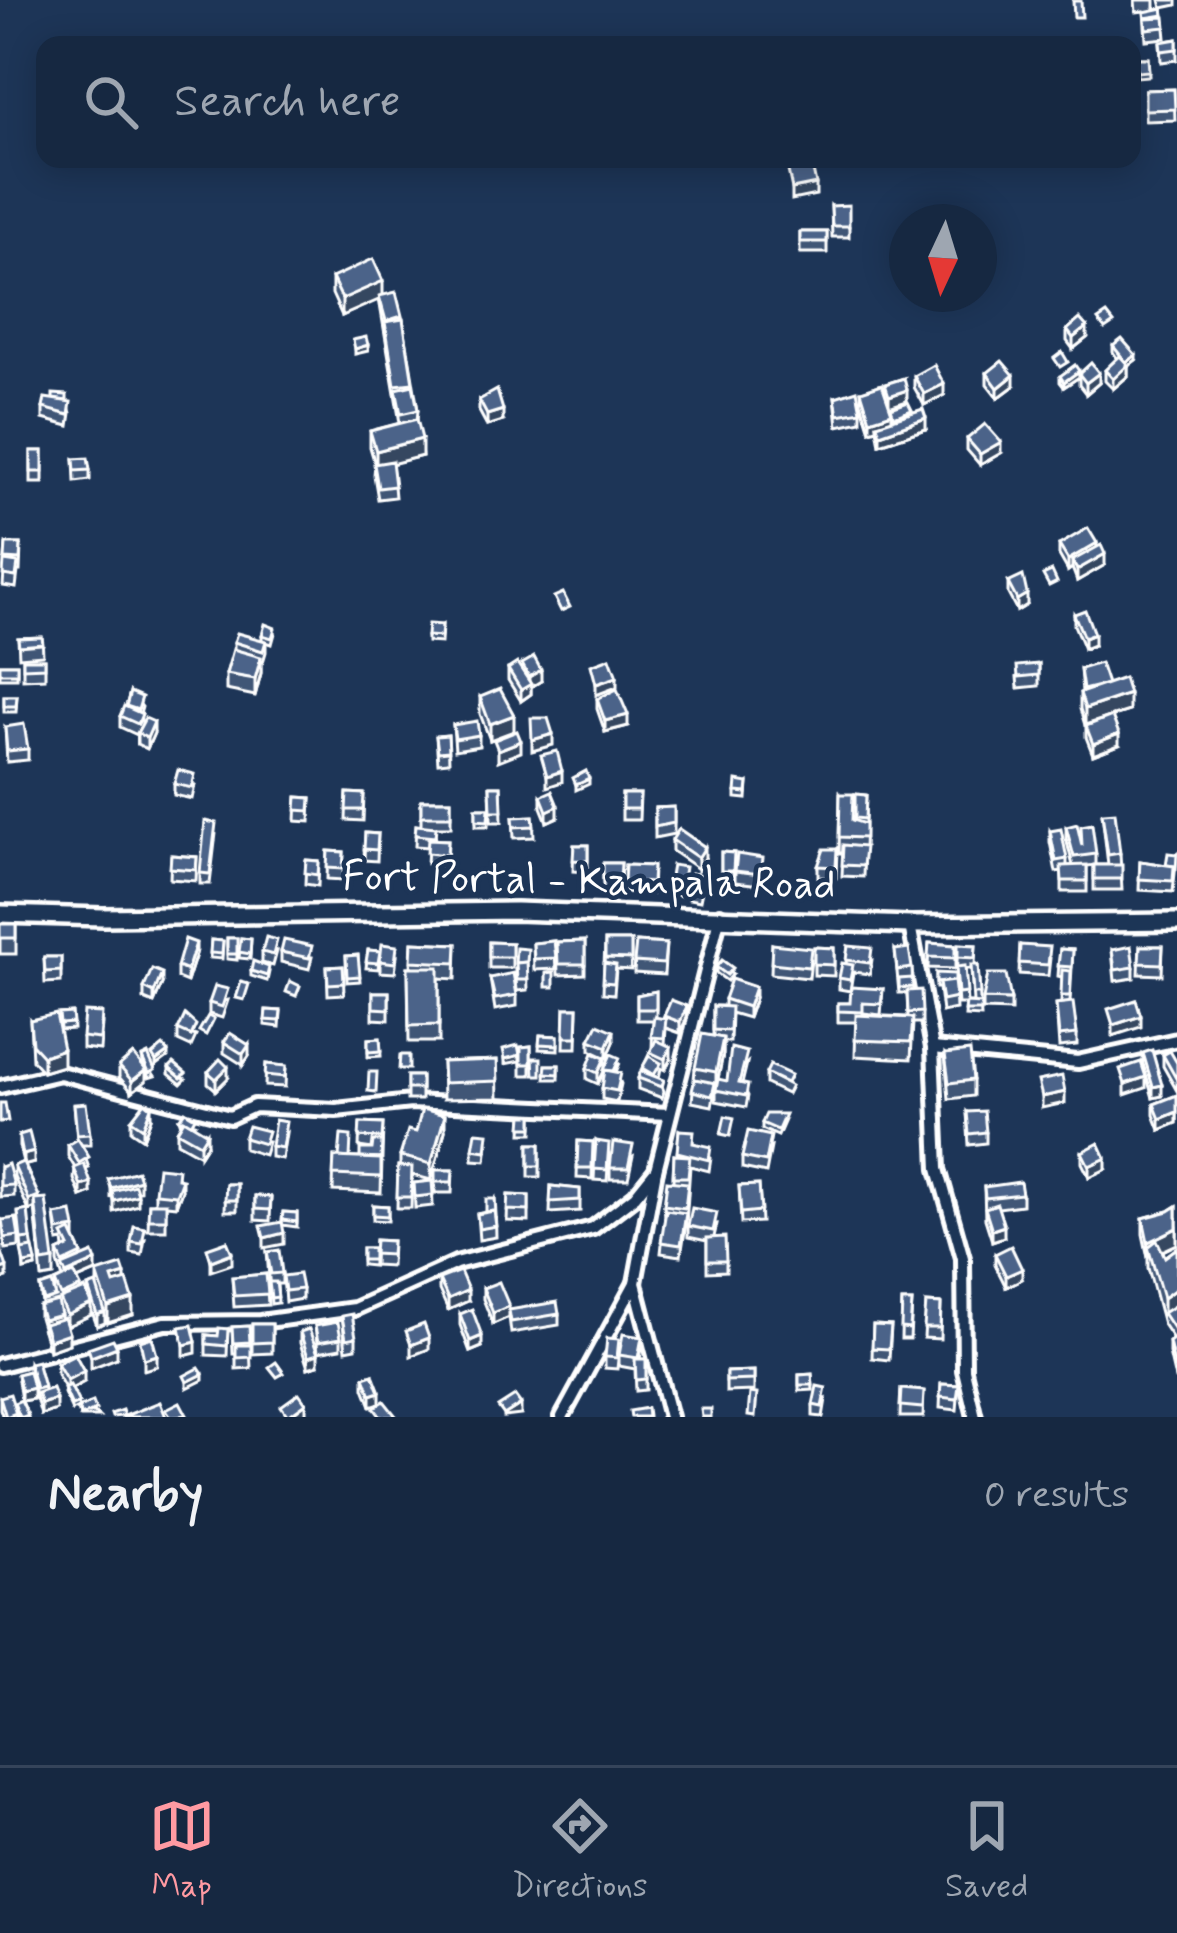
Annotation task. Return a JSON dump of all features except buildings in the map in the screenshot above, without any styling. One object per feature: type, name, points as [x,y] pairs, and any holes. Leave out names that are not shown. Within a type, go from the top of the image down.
[{"type":"main road","name":"Fort Portal - Kampala Road","points":[[0,914],[719,915],[910,925],[1177,922]]},
{"type":"street","points":[[562,1417],[635,1283],[656,1170],[719,915]]},
{"type":"street","points":[[910,925],[933,1048],[936,1146],[963,1258],[964,1370],[975,1417]]},
{"type":"street","points":[[933,1048],[1078,1062],[1177,1040]]},
{"type":"street","points":[[0,1087],[68,1074],[146,1100],[186,1101],[230,1117],[254,1106],[336,1110],[411,1102],[669,1114]]},
{"type":"street","points":[[0,1365],[165,1323],[260,1322],[353,1309],[456,1263],[593,1228],[635,1196],[656,1170]]},
{"type":"street","points":[[635,1283],[670,1417]]}]
